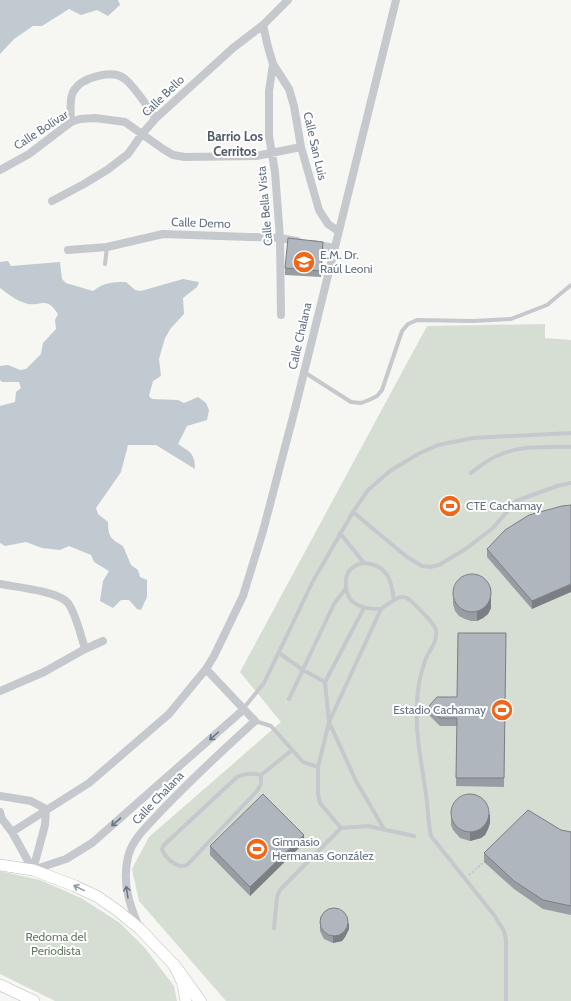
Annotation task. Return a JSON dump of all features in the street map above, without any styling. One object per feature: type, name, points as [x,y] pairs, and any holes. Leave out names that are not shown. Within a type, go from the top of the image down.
[{"type":"main road","points":[[0,865],[33,870],[75,886],[98,897],[140,929],[174,965],[200,1001]]},
{"type":"main road","points":[[174,965],[183,984],[186,1001]]},
{"type":"main road","points":[[0,985],[34,1001]]},
{"type":"street","name":"Calle Bello","points":[[52,201],[107,170],[128,154],[142,134],[156,118],[233,48],[263,25],[288,0]]},
{"type":"street","name":"Calle Chalana","points":[[12,832],[89,783],[169,714],[206,669],[214,656],[243,596],[263,531],[304,372],[396,0]]},
{"type":"street","name":"Calle Bella Vista","points":[[263,25],[273,64],[269,91],[269,136],[275,172],[280,238],[281,315]]},
{"type":"street","name":"Calle San Luis","points":[[273,64],[290,88],[301,147],[319,210],[328,224],[338,231]]},
{"type":"street","points":[[71,122],[71,100],[73,92],[78,85],[93,77],[106,74],[116,75],[125,79],[156,118]]},
{"type":"street","name":"Calle Bolívar","points":[[0,170],[28,154],[71,122],[80,119],[95,118],[125,122],[173,155],[185,157],[256,156],[301,147]]},
{"type":"street","name":"Calle Demo","points":[[68,250],[107,247],[163,234],[280,238],[334,248]]},
{"type":"street","points":[[0,584],[50,593],[67,601],[71,608],[85,649]]},
{"type":"street","points":[[0,691],[44,672],[85,649],[103,641]]},
{"type":"street","points":[[206,669],[255,721]]},
{"type":"street","name":"Calle Chalana","points":[[33,870],[66,859],[92,843],[243,710]]},
{"type":"street","name":"Calle Chalana","points":[[140,929],[132,911],[127,892],[126,872],[128,855],[136,840],[179,793],[255,721]]},
{"type":"street","points":[[0,796],[31,801],[46,809],[45,825],[33,870]]},
{"type":"street","points":[[0,812],[2,819],[12,832],[33,870]]},
{"type":"lane","points":[[105,264],[107,247]]},
{"type":"lane","points":[[304,372],[351,402],[360,403],[377,396],[382,390],[402,331],[408,324],[417,320],[473,321],[511,318],[547,305],[571,285]]},
{"type":"lane","points":[[243,710],[264,683],[313,581],[340,533],[368,490],[390,471],[418,454],[438,445],[473,438],[571,432]]},
{"type":"lane","points":[[471,474],[497,456],[510,451],[524,448],[571,447]]},
{"type":"lane","points":[[353,512],[407,557],[422,566],[430,567],[439,565],[467,548],[493,528],[516,501],[556,486],[571,483]]},
{"type":"lane","points":[[340,533],[364,563],[378,567],[388,575],[394,599]]},
{"type":"lane","points":[[364,563],[350,568],[346,577],[346,588],[351,601],[364,608],[381,609]]},
{"type":"lane","points":[[289,699],[334,604],[346,588]]},
{"type":"lane","points":[[341,828],[320,803],[318,794],[318,767],[329,722],[381,609],[394,599],[401,597],[409,598],[435,628],[436,637],[426,659],[416,705],[418,748],[426,794],[428,825],[431,836],[494,915],[504,931],[506,940],[506,1001]]},
{"type":"lane","points":[[364,608],[325,682],[329,722],[356,781],[384,829]]},
{"type":"lane","points":[[279,653],[303,670],[325,682]]},
{"type":"lane","points":[[255,721],[271,726],[303,762],[318,767]]},
{"type":"lane","points":[[261,775],[261,784],[257,791],[186,865],[182,867],[177,865],[163,854],[162,849],[164,845],[237,777],[244,774],[261,775],[292,750]]},
{"type":"lane","points":[[274,928],[277,897],[280,890],[341,828],[368,826],[414,836]]},
{"type":"path","points":[[464,878],[484,862]]},
{"type":"green space","name":"CTE Cachamay","points":[[545,324],[545,338],[571,340],[571,1001],[226,1001],[139,901],[132,869],[149,837],[281,722],[240,672],[427,326]]},
{"type":"green space","name":"Redoma del Periodista","points":[[0,871],[40,880],[81,898],[120,923],[145,948],[174,986],[177,1001],[55,1001],[0,974]]},
{"type":"shaded area","points":[[0,0],[118,0],[120,5],[108,16],[97,10],[81,15],[69,9],[42,26],[33,26],[14,39],[0,54]]},
{"type":"shaded area","points":[[8,261],[11,266],[60,262],[62,279],[66,283],[93,291],[105,284],[113,282],[126,282],[135,290],[141,291],[183,279],[199,282],[197,287],[183,298],[184,314],[171,328],[165,338],[159,359],[161,376],[153,381],[149,396],[152,399],[178,400],[184,403],[198,397],[206,403],[209,410],[207,420],[187,426],[178,444],[193,456],[195,469],[156,445],[128,445],[121,472],[96,508],[98,514],[108,522],[111,537],[123,546],[131,565],[138,570],[140,577],[147,580],[147,597],[141,610],[137,609],[129,600],[121,600],[113,608],[100,601],[103,581],[109,571],[94,562],[91,555],[69,546],[60,550],[42,548],[26,542],[5,546],[0,543],[0,406],[15,402],[16,392],[21,388],[19,382],[2,382],[0,380],[0,366],[8,365],[20,370],[26,369],[41,354],[43,343],[56,329],[55,320],[58,314],[49,304],[28,304],[13,298],[0,288],[0,262]]},
{"type":"building","name":"E.M. Dr. Raúl Leoni","points":[[288,238],[323,242],[321,271],[285,268]]},
{"type":"building","points":[[571,505],[571,584],[532,601],[487,549],[505,530],[529,515]]},
{"type":"building","points":[[468,574],[476,574],[486,579],[490,586],[490,600],[486,607],[476,612],[468,612],[458,607],[456,604],[453,597],[453,589],[458,579],[461,577]]},
{"type":"building","points":[[458,633],[506,633],[504,778],[456,778],[457,718],[440,718],[429,706],[437,697],[457,697]]},
{"type":"building","name":"Gimnasio Hermanas González","points":[[263,794],[304,835],[250,887],[210,846]]},
{"type":"building","points":[[466,794],[474,794],[481,797],[486,802],[489,813],[486,824],[481,829],[474,832],[466,832],[459,829],[454,824],[451,817],[451,809],[454,802],[459,797]]},
{"type":"building","points":[[528,810],[561,830],[571,832],[571,906],[543,900],[514,881],[484,853]]},
{"type":"building","points":[[334,908],[344,912],[348,922],[344,932],[334,936],[324,932],[320,922],[324,912]]},
{"type":"place","name":"E.M. Dr. Raúl Leoni","points":[[304,262]]},
{"type":"place","name":"CTE Cachamay","points":[[450,506]]},
{"type":"place","name":"Estadio Cachamay","points":[[502,710]]},
{"type":"place","name":"Gimnasio Hermanas González","points":[[257,849]]},
{"type":"district","name":"Barrio Los Cerritos","points":[[235,144]]}]
